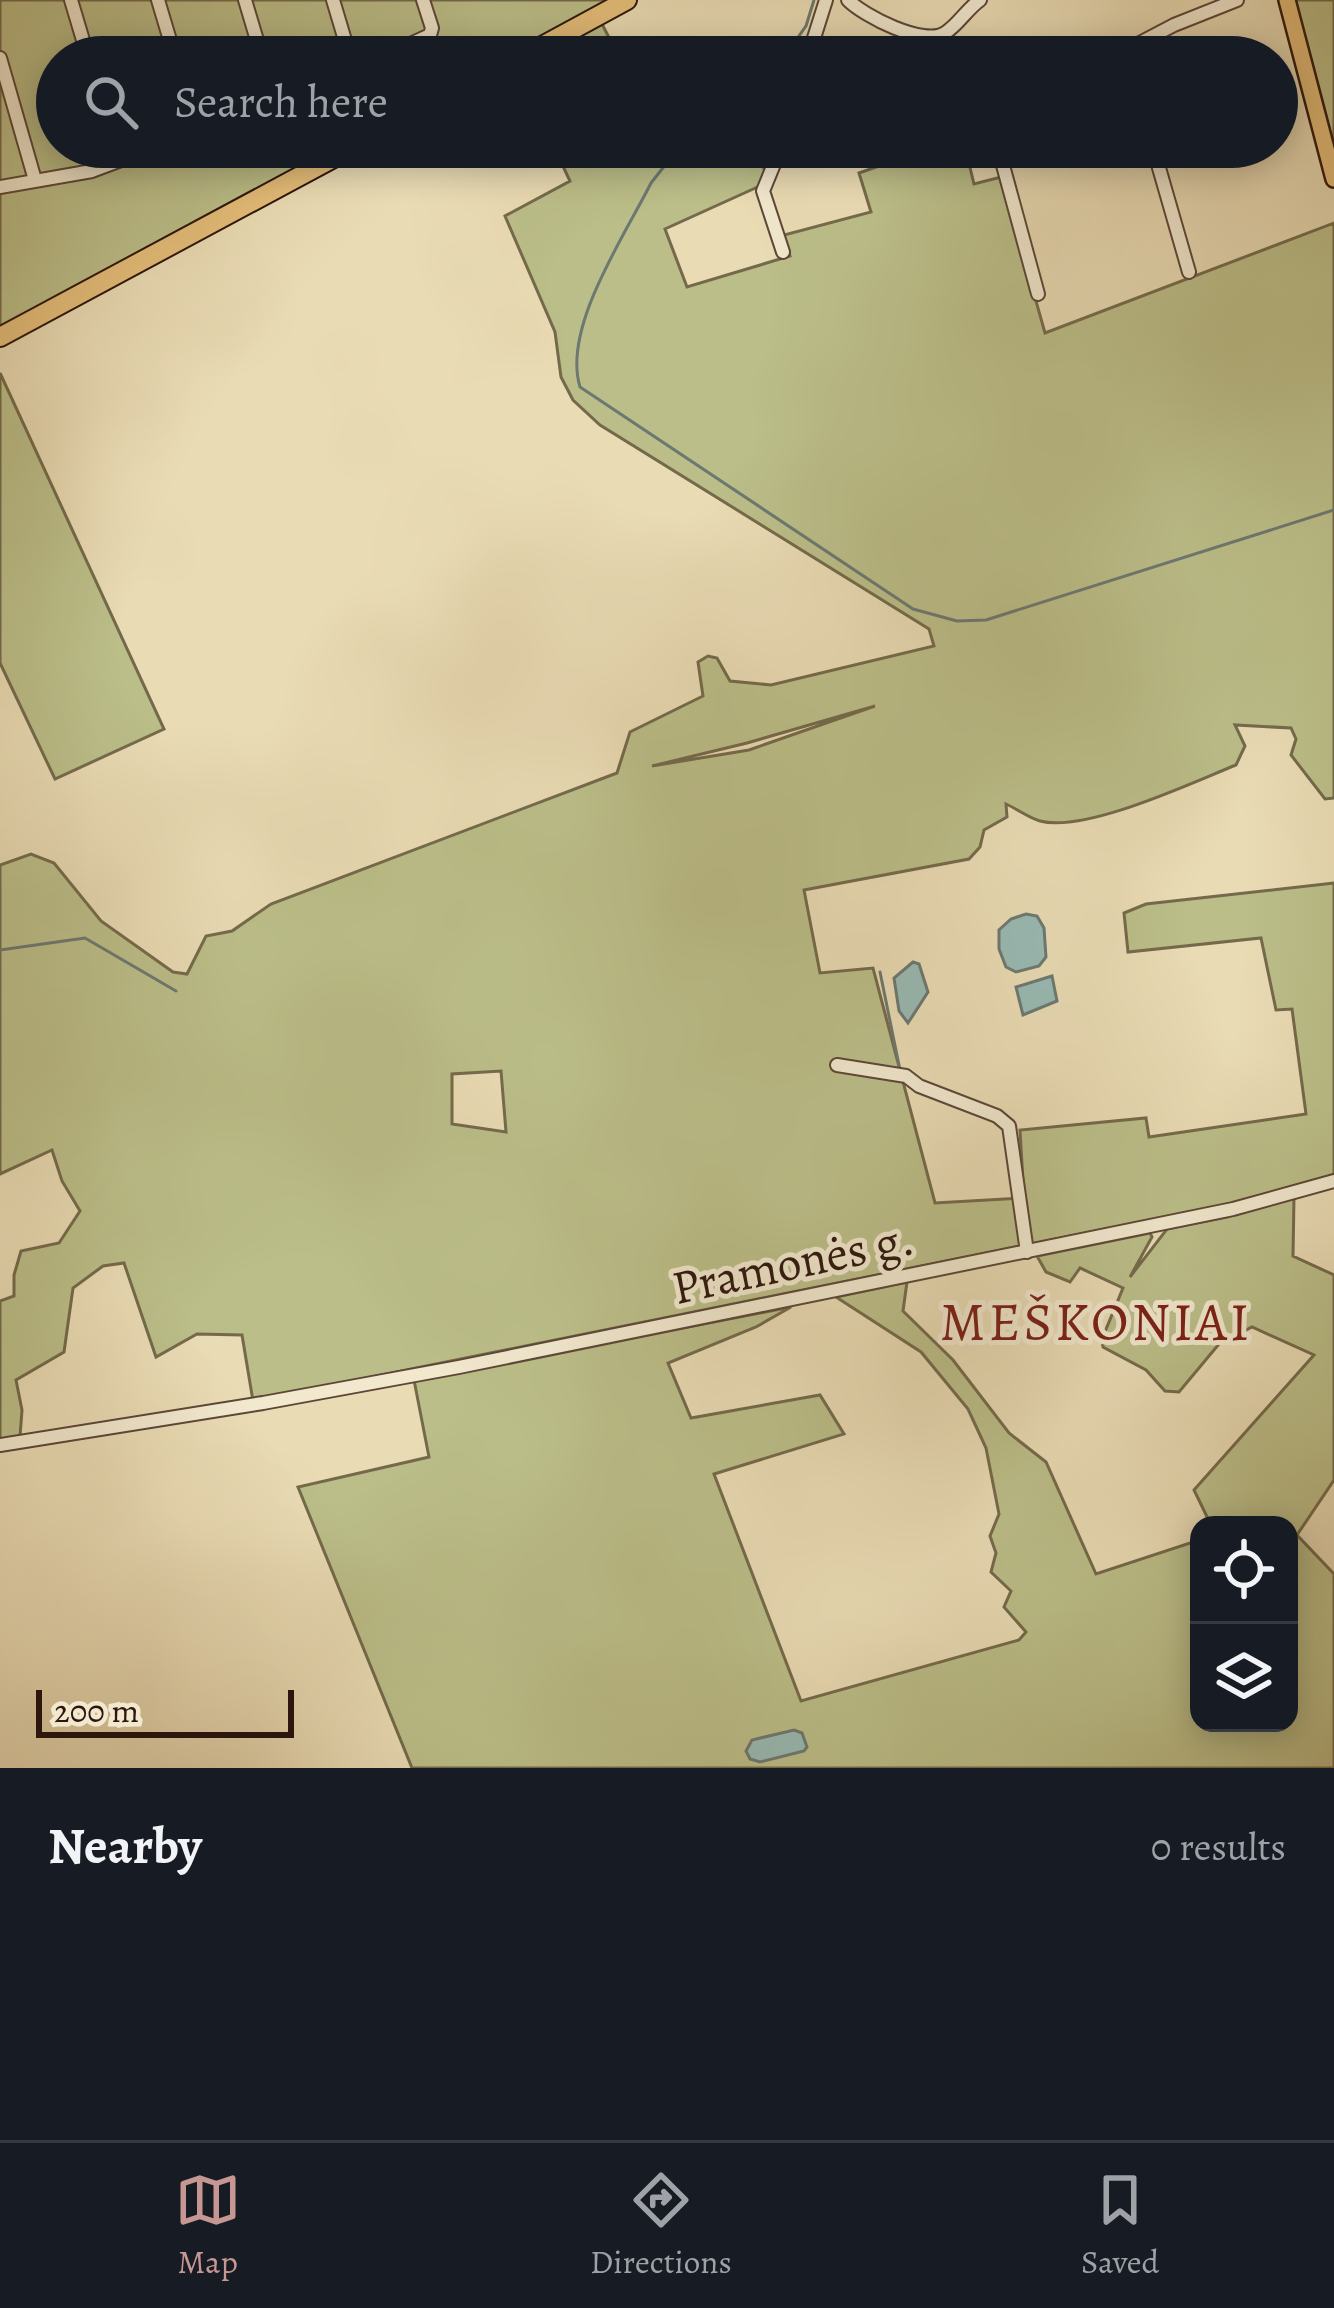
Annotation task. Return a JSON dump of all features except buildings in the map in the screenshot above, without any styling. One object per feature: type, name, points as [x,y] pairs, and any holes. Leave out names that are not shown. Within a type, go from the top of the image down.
[{"type":"highway","points":[[561,36],[627,0]]},
{"type":"highway","points":[[0,337],[315,168]]},
{"type":"main road","points":[[1287,0],[1296,36]]},
{"type":"main road","points":[[1298,42],[1334,179]]},
{"type":"street","points":[[71,0],[82,36]]},
{"type":"street","points":[[158,0],[169,36]]},
{"type":"street","points":[[245,0],[256,36]]},
{"type":"street","points":[[333,0],[344,36]]},
{"type":"street","points":[[423,0],[432,28],[428,36]]},
{"type":"street","points":[[815,36],[826,0]]},
{"type":"street","points":[[848,0],[883,24],[930,36]]},
{"type":"street","points":[[939,36],[980,0]]},
{"type":"street","points":[[1161,36],[1238,0]]},
{"type":"street","points":[[0,58],[35,180]]},
{"type":"street","points":[[0,187],[97,168]]},
{"type":"street","points":[[773,168],[763,191],[783,252]]},
{"type":"street","points":[[1004,168],[1038,293]]},
{"type":"street","points":[[1159,168],[1190,272]]},
{"type":"street","points":[[837,1065],[906,1076],[919,1086],[997,1116],[1009,1126],[1027,1252]]},
{"type":"street","name":"Pramonės g.","points":[[0,1444],[263,1403],[1027,1252],[1234,1209],[1334,1181]]},
{"type":"green space","points":[[0,0],[616,0],[548,36],[36,36],[36,168],[300,168],[0,328]]},
{"type":"green space","points":[[1292,0],[1334,0],[1334,165]]},
{"type":"green space","points":[[602,24],[608,36],[580,36]]},
{"type":"green space","points":[[564,168],[764,168],[762,185],[665,229],[687,287],[790,256],[784,235],[871,212],[859,173],[873,168],[970,168],[974,184],[1001,177],[1045,333],[1334,223],[1334,798],[1325,799],[1291,755],[1296,739],[1291,728],[1235,725],[1245,746],[1236,765],[1166,794],[1110,813],[1059,823],[1036,820],[1006,804],[1007,817],[984,830],[980,847],[969,859],[804,890],[820,973],[873,968],[935,1203],[1024,1198],[1020,1130],[1146,1118],[1149,1137],[1306,1114],[1292,1009],[1276,1010],[1261,938],[1128,952],[1124,913],[1146,904],[1334,883],[1334,1175],[1234,1203],[253,1401],[242,1335],[197,1334],[156,1357],[124,1263],[103,1266],[73,1288],[64,1352],[16,1380],[22,1410],[20,1436],[0,1440],[0,1301],[14,1296],[21,1251],[59,1243],[80,1211],[62,1181],[52,1150],[0,1174],[0,865],[31,854],[54,863],[101,921],[173,972],[187,974],[206,936],[232,931],[271,904],[617,773],[630,732],[703,696],[698,662],[708,656],[717,658],[730,681],[771,685],[934,646],[929,629],[600,425],[573,400],[561,377],[555,332],[505,216],[570,181]],"holes":[[[875,706],[749,750],[652,766]],[[501,1071],[506,1132],[452,1124],[452,1074]]]},
{"type":"green space","points":[[0,373],[164,729],[55,779],[0,663]]},
{"type":"green space","points":[[1294,1197],[1293,1256],[1334,1275],[1334,1480],[1298,1534],[1298,1516],[1207,1516],[1194,1490],[1314,1355],[1252,1327],[1219,1344],[1179,1392],[1165,1391],[1146,1370],[1103,1347],[1123,1288],[1080,1268],[1070,1282],[1046,1272],[1037,1256],[1150,1233],[1130,1277],[1167,1229]]},
{"type":"green space","points":[[907,1282],[903,1311],[953,1360],[1009,1433],[1046,1462],[1096,1574],[1190,1543],[1190,1732],[1298,1732],[1298,1536],[1334,1574],[1334,1768],[412,1768],[298,1487],[429,1457],[414,1380],[791,1307],[756,1327],[668,1363],[691,1418],[820,1395],[844,1434],[714,1474],[801,1701],[1019,1640],[1026,1632],[1004,1607],[1011,1591],[991,1572],[996,1553],[990,1536],[999,1514],[986,1448],[968,1409],[921,1352],[836,1297]]},
{"type":"water","points":[[1026,914],[1037,916],[1044,928],[1046,957],[1039,966],[1016,972],[1006,967],[999,930]]},
{"type":"water","points":[[913,962],[919,964],[928,992],[908,1023],[899,1011],[894,978]]},
{"type":"water","points":[[1052,976],[1057,1001],[1023,1015],[1016,987]]},
{"type":"water","points":[[794,1730],[802,1733],[804,1751],[760,1762],[750,1759],[746,1751],[752,1740]]},
{"type":"waterway","points":[[799,36],[814,0]]},
{"type":"waterway","points":[[663,168],[612,256],[587,311],[577,364],[580,387],[913,609],[957,621],[986,620],[1334,510]]},
{"type":"waterway","points":[[0,950],[85,938],[176,991]]},
{"type":"waterway","points":[[880,972],[900,1070]]},
{"type":"district","name":"MEŠKONIAI","points":[[1096,1322]]}]
